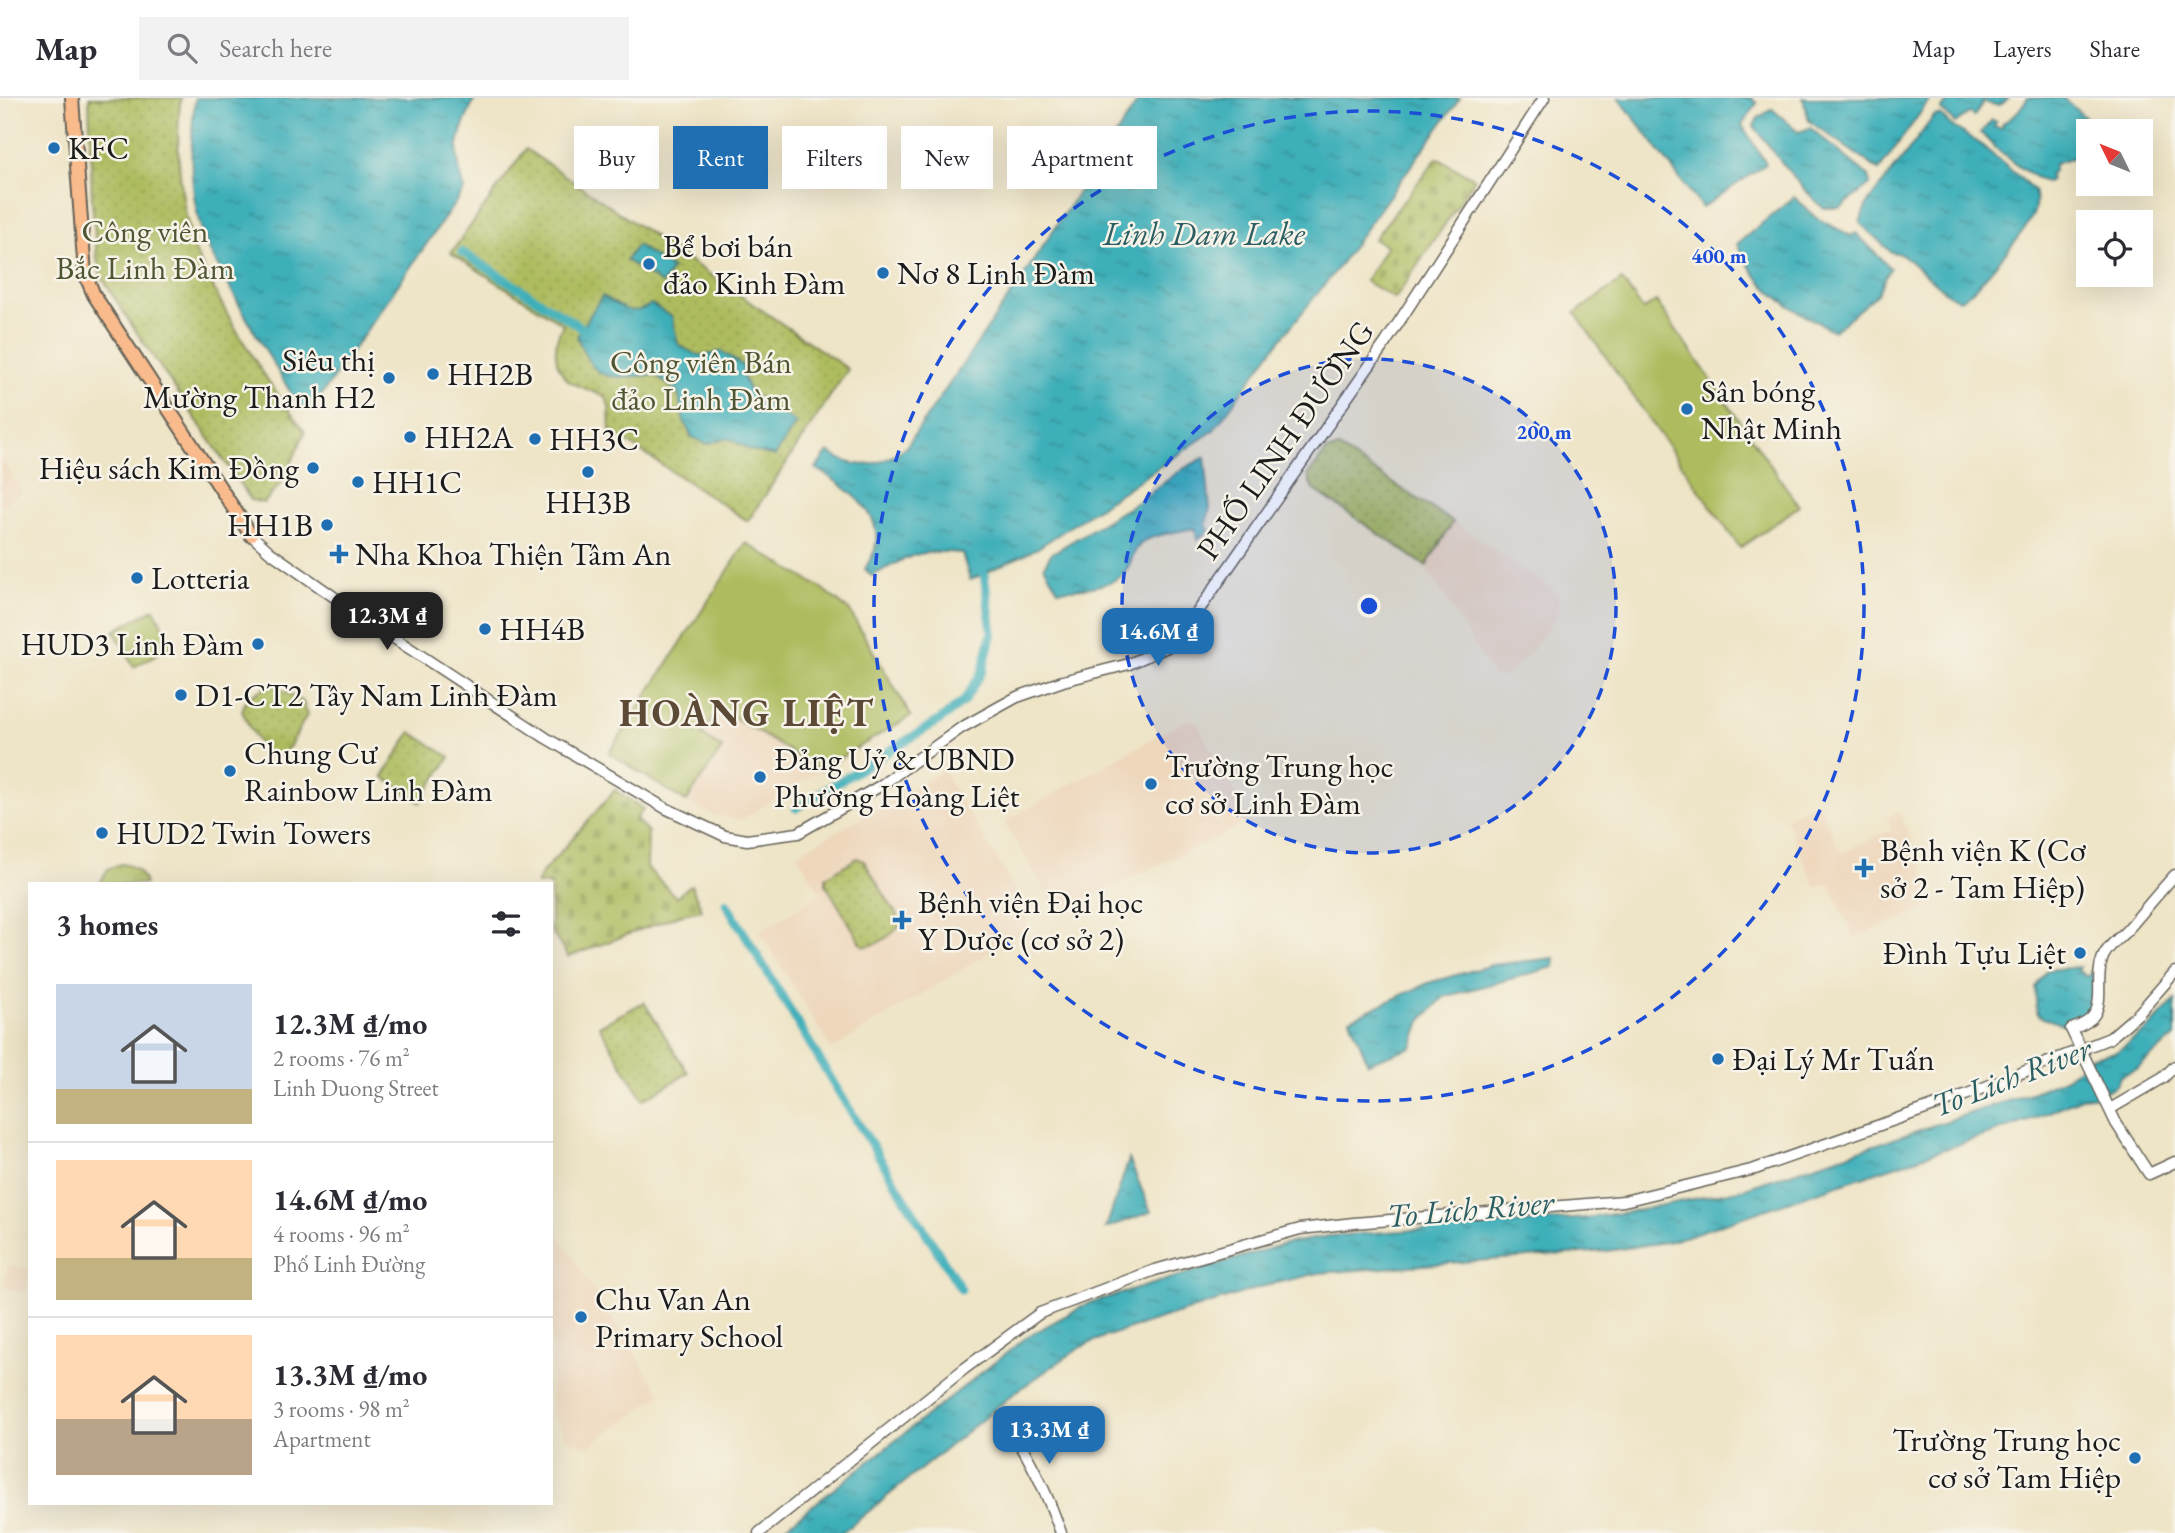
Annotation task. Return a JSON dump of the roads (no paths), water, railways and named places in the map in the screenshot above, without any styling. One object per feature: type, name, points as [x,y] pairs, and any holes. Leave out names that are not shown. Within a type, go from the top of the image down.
[{"type":"main road","points":[[72,98],[85,274],[94,295],[251,535]]},
{"type":"street","points":[[251,535],[280,559],[404,645],[546,738],[665,808],[725,836],[747,840],[798,833],[880,786],[961,728],[1017,697],[1063,681],[1129,664],[1167,647],[1185,630],[1386,342],[1544,98]]},
{"type":"street","points":[[2175,875],[2107,950],[2100,969],[2099,1006],[2087,1021],[2071,1029],[2116,1123],[2149,1174],[2175,1162]]},
{"type":"street","points":[[759,1533],[973,1362],[1040,1313],[1174,1265],[1318,1226],[1624,1201],[1755,1169],[2084,1056],[2139,1013],[2175,972]]},
{"type":"street","points":[[2110,1109],[2164,1078],[2175,1066]]},
{"type":"street","points":[[1002,1417],[1016,1436],[1061,1533]]},
{"type":"water","points":[[195,98],[475,98],[458,143],[458,163],[464,190],[318,400],[309,408],[299,406],[252,328],[206,242],[193,189],[192,134]]},
{"type":"water","name":"Linh Dam Lake","points":[[1140,98],[1460,98],[1333,274],[1273,349],[1213,431],[1038,548],[970,580],[962,553],[947,552],[915,555],[872,576],[865,569],[875,549],[874,522],[868,511],[849,491],[816,468],[828,452],[848,462],[867,464],[877,463],[906,447],[1080,189],[1157,189],[1157,126],[1122,126]]},
{"type":"water","points":[[1619,98],[1751,98],[1757,103],[1742,125],[1766,164],[1702,208]]},
{"type":"water","points":[[1803,98],[1931,98],[1879,170],[1809,121]]},
{"type":"water","points":[[1951,98],[2008,98],[1999,105],[1983,102],[1974,116],[1969,113],[1955,123],[1941,110]]},
{"type":"water","points":[[2028,98],[2063,98],[2087,119],[2076,119],[2076,154],[2054,164],[2054,170],[2049,175],[2051,179],[2047,183],[2011,161],[1981,133],[1992,120],[1996,122],[1994,127],[2002,128],[2002,124],[2015,115]]},
{"type":"water","points":[[1772,109],[1799,132],[1810,128],[1869,176],[1870,185],[1840,208],[1823,208],[1787,169],[1754,126],[1758,118]]},
{"type":"water","points":[[1940,115],[1979,143],[2034,190],[2035,198],[2034,212],[2012,246],[1988,274],[1959,300],[1945,292],[1902,254],[1891,252],[1860,223],[1872,196],[1934,116]]},
{"type":"water","points":[[1794,197],[1815,217],[1851,236],[1856,233],[1890,268],[1877,294],[1834,331],[1777,297],[1755,275],[1737,244]]},
{"type":"water","name":"Bể bơi bán đảo Kinh Đàm","points":[[637,245],[672,269],[662,284],[626,260]]},
{"type":"water","points":[[602,296],[632,311],[651,304],[672,317],[678,344],[698,355],[721,351],[743,366],[743,377],[751,394],[796,423],[775,456],[751,450],[729,439],[707,444],[692,437],[684,422],[678,392],[655,375],[615,377],[597,371],[590,363],[577,336]]},
{"type":"water","points":[[1205,457],[1210,508],[1206,524],[1209,530],[1197,540],[1195,528],[1146,540],[1138,546],[1126,571],[1113,581],[1094,587],[1058,590],[1044,566],[1051,554]]},
{"type":"water","points":[[1555,958],[1554,967],[1444,997],[1421,1021],[1412,1047],[1368,1063],[1350,1019],[1428,983],[1492,965]]},
{"type":"water","points":[[2079,967],[2077,970],[2087,977],[2092,970],[2096,981],[2093,1014],[2069,1026],[2043,1018],[2037,1013],[2035,988],[2047,970]]},
{"type":"water","points":[[2175,1000],[2175,1037],[2136,1069],[2121,1076],[2116,1085],[2098,1095],[2083,1097],[2031,1120],[1672,1241],[1607,1251],[1319,1273],[1268,1285],[1104,1337],[1081,1347],[1017,1391],[842,1533],[778,1533],[1028,1336],[1087,1304],[1284,1244],[1329,1236],[1587,1218],[1739,1190],[2034,1092],[2066,1078],[2092,1057],[2116,1052],[2150,1027]]},
{"type":"water","points":[[1129,1159],[1151,1212],[1106,1228]]},
{"type":"waterway","points":[[462,252],[582,328]]},
{"type":"waterway","points":[[796,808],[940,720],[964,701],[983,670],[992,632],[984,574]]},
{"type":"waterway","points":[[726,903],[961,1289]]},
{"type":"place","name":"KFC","points":[[54,148]]},
{"type":"place","name":"Bể bơi bán đảo Kinh Đàm","points":[[649,264]]},
{"type":"place","name":"Nơ 8 Linh Đàm","points":[[883,273]]},
{"type":"place","name":"HH2B","points":[[433,374]]},
{"type":"place","name":"Siêu thị Mường Thanh H2","points":[[389,378]]},
{"type":"place","name":"Sân bóng Nhật Minh","points":[[1687,409]]},
{"type":"place","name":"HH2A","points":[[410,437]]},
{"type":"place","name":"HH3C","points":[[535,439]]},
{"type":"place","name":"Hiệu sách Kim Đồng","points":[[313,468]]},
{"type":"place","name":"HH3B","points":[[588,472]]},
{"type":"place","name":"HH1C","points":[[358,482]]},
{"type":"place","name":"HH1B","points":[[327,525]]},
{"type":"place","name":"Nha Khoa Thiện Tâm An","points":[[339,554]]},
{"type":"place","name":"Lotteria","points":[[137,578]]},
{"type":"place","name":"HH4B","points":[[485,629]]},
{"type":"place","name":"HUD3 Linh Đàm","points":[[258,644]]},
{"type":"place","name":"D1-CT2 Tây Nam Linh Đàm","points":[[181,695]]},
{"type":"place","name":"Chung Cư Rainbow Linh Đàm","points":[[230,771]]},
{"type":"place","name":"Đảng Uỷ & UBND Phường Hoàng Liệt","points":[[760,777]]},
{"type":"place","name":"Trường Trung học cơ sở Linh Đàm","points":[[1151,784]]},
{"type":"place","name":"HUD2 Twin Towers","points":[[102,833]]},
{"type":"place","name":"Bệnh viện K (Cơ sở 2 - Tam Hiệp)","points":[[1864,868]]},
{"type":"place","name":"Bệnh viện Đại học Y Dược (cơ sở 2)","points":[[902,920]]},
{"type":"place","name":"Đình Tựu Liệt","points":[[2080,953]]},
{"type":"place","name":"Đại Lý Mr Tuấn","points":[[1718,1059]]},
{"type":"place","name":"Chu Van An Primary School","points":[[581,1317]]},
{"type":"place","name":"Trường Trung học cơ sở Tam Hiệp","points":[[2135,1458]]},
{"type":"district","name":"HOÀNG LIỆT","points":[[747,713]]},
{"type":"park label","name":"Công viên Bắc Linh Đàm","points":[[145,250]]},
{"type":"park label","name":"Công viên Bán đảo Linh Đàm","points":[[701,380]]},
{"type":"water label","name":"To Lich River","points":[[2011,1076]]},
{"type":"water label","name":"To Lich River","points":[[1470,1208]]}]
